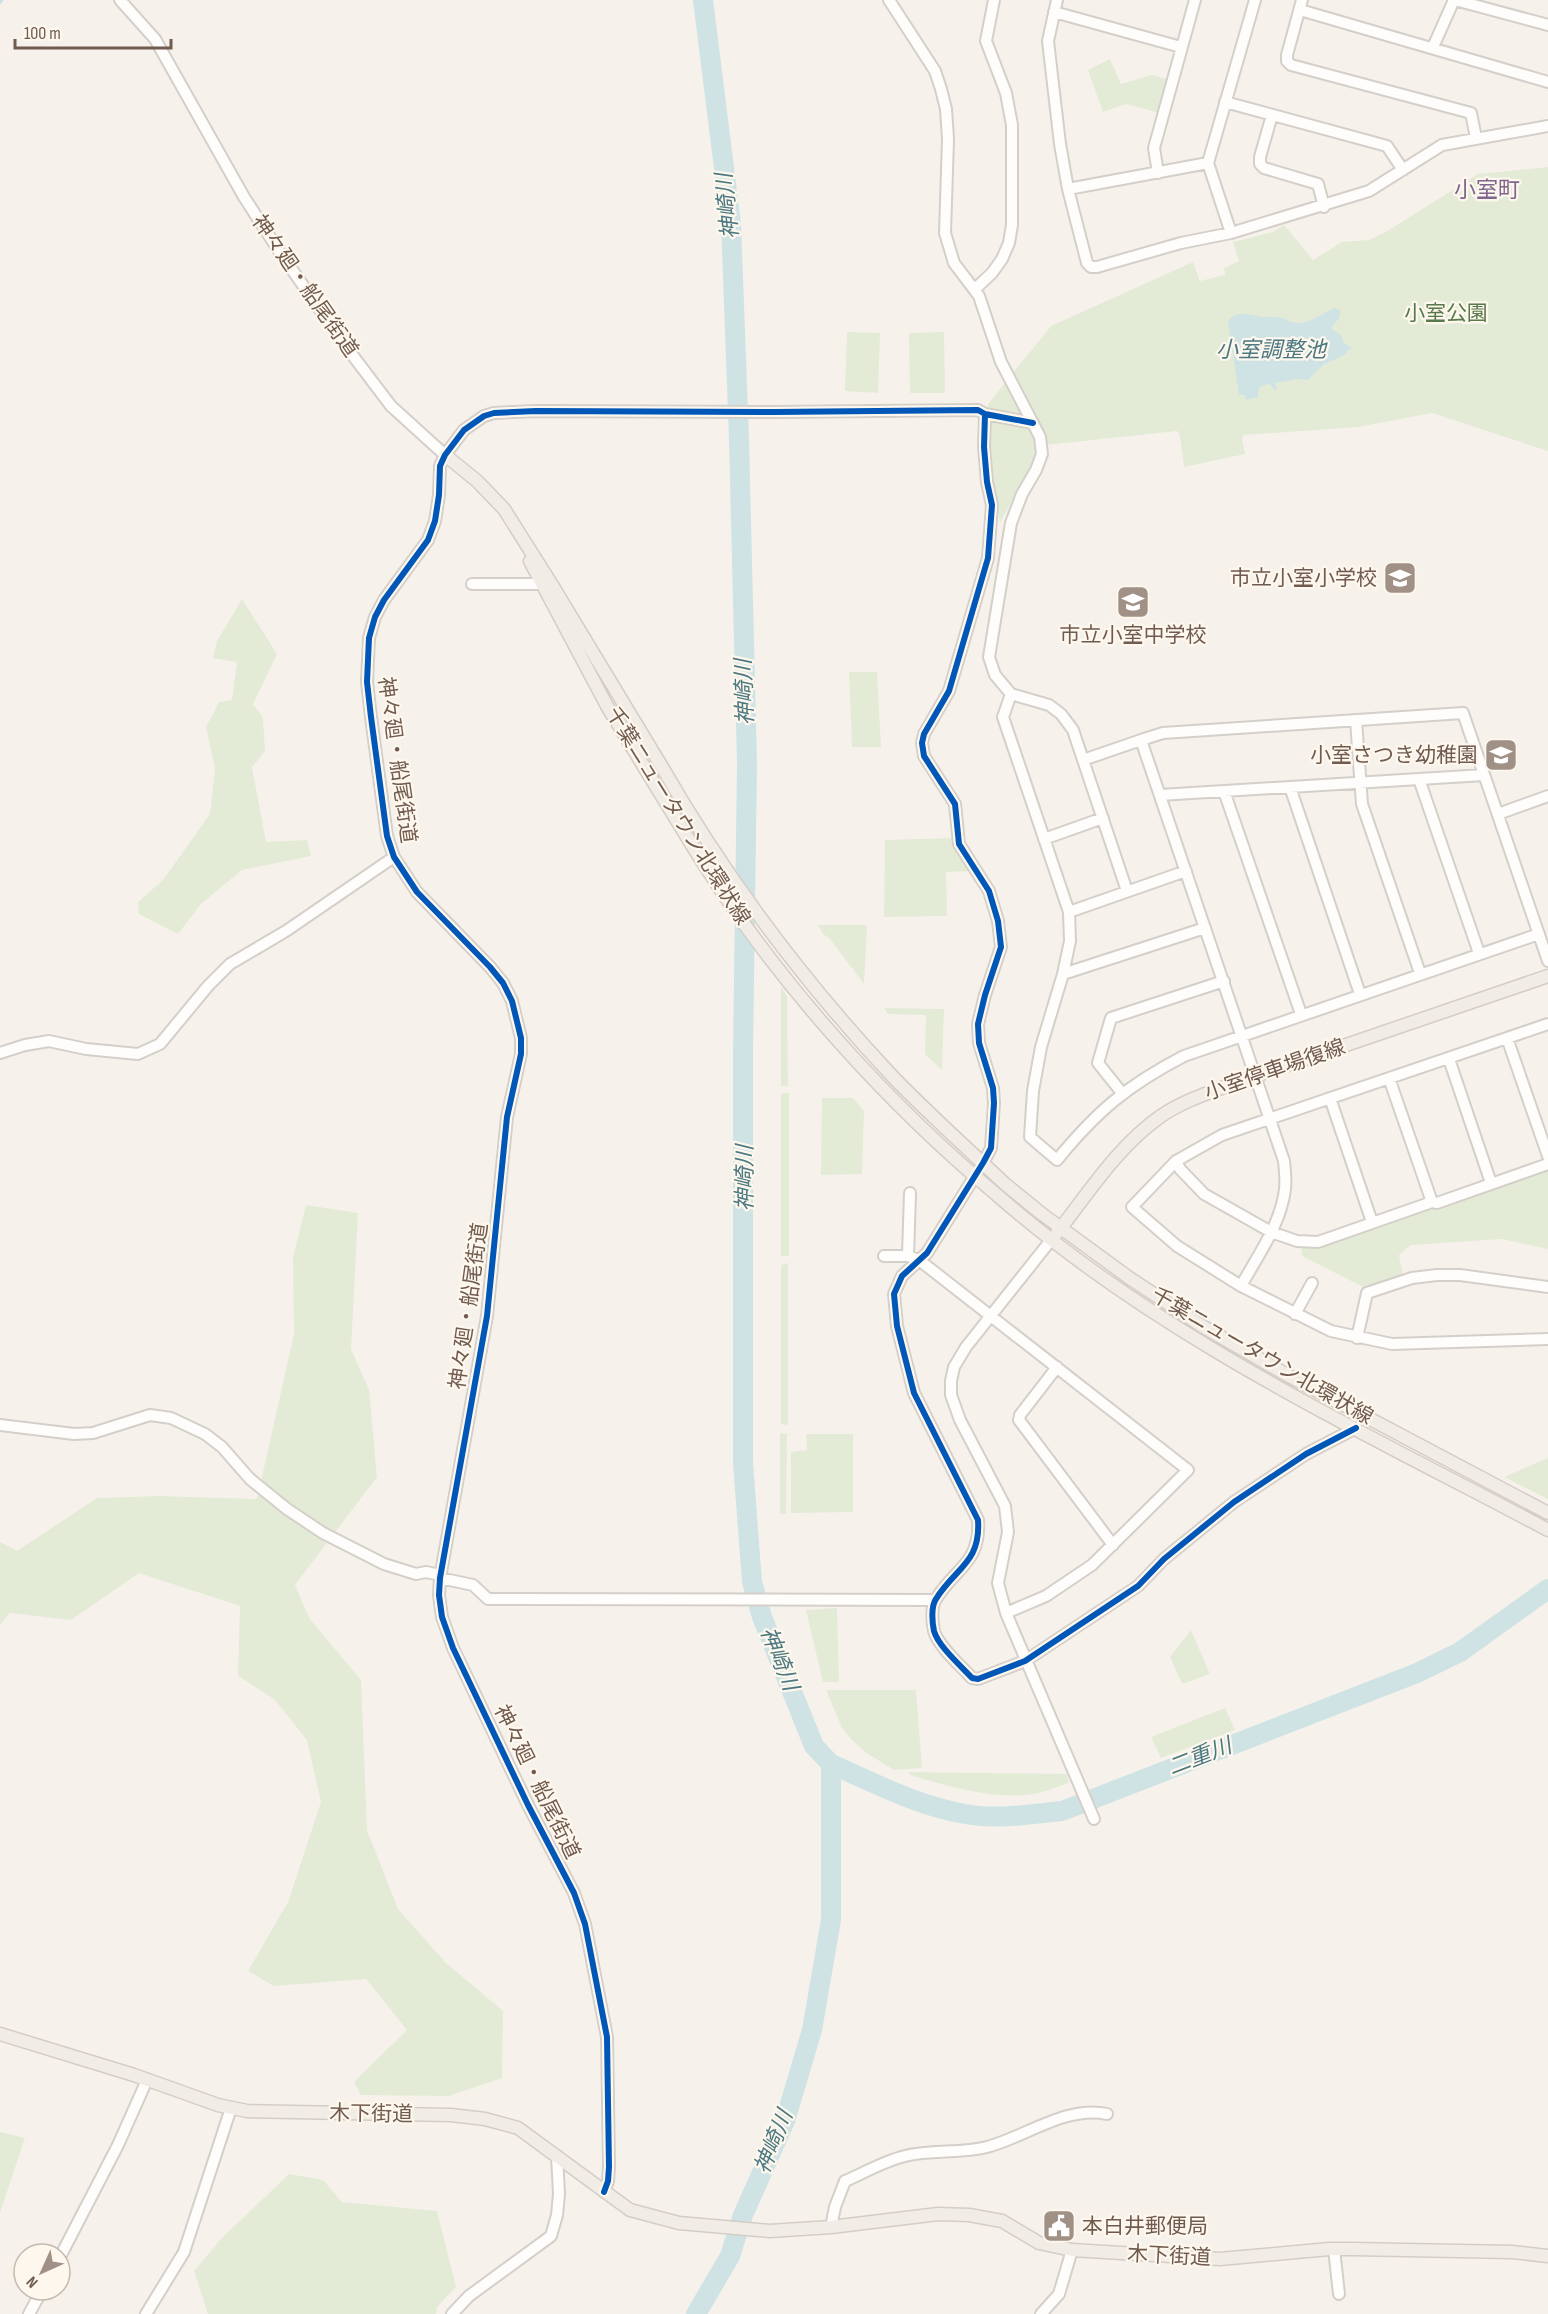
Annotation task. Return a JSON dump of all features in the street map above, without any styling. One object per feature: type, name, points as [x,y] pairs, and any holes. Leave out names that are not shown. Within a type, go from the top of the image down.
[{"type":"main road","name":"千葉ニュータウン北環状線","points":[[445,454],[477,481],[504,509],[692,819],[750,906],[813,987],[894,1078],[1005,1184],[1128,1277],[1202,1326],[1289,1376],[1548,1513]]},
{"type":"main road","name":"千葉ニュータウン北環状線","points":[[504,509],[540,584],[607,706],[710,873],[796,989],[881,1086],[968,1171],[1052,1240],[1172,1325],[1280,1388],[1548,1530]]},
{"type":"main road","name":"小室停車場復線","points":[[1052,1240],[1115,1158],[1152,1124],[1191,1100],[1548,976]]},
{"type":"main road","name":"木下街道","points":[[0,2034],[231,2108],[292,2114],[469,2116],[518,2128],[630,2210],[679,2223],[761,2230],[831,2227],[938,2214],[969,2215],[1002,2221],[1039,2243],[1072,2250],[1220,2259],[1334,2249],[1512,2252],[1548,2256]]},
{"type":"street","name":"神々廻・船尾街道","points":[[120,0],[155,39],[244,197],[344,344],[391,406],[445,454],[440,466],[440,495],[435,521],[428,540],[384,600],[375,617],[368,647],[367,682],[371,717],[387,836],[394,857],[417,892],[490,967],[502,983],[512,1001],[521,1038],[521,1054],[507,1117],[486,1327],[440,1576],[439,1595],[442,1617],[453,1648],[528,1805],[574,1893],[585,1924],[607,2037],[609,2181],[604,2192]]},
{"type":"street","points":[[889,0],[934,71],[941,88],[946,109],[948,140],[945,233],[954,263],[975,289],[1009,379],[1041,442],[1042,454],[1022,494],[1011,523],[988,657],[995,675],[1011,694],[1049,705],[1061,714],[1073,730],[1127,891]]},
{"type":"street","points":[[975,289],[992,273],[1002,259],[1009,243],[1012,225],[1012,125],[1006,93],[986,41],[994,0]]},
{"type":"street","points":[[1057,0],[1048,40],[1060,144],[1068,189],[1087,263],[1091,267],[1180,243],[1231,233],[1281,217],[1324,207],[1369,191],[1442,145],[1548,126]]},
{"type":"street","points":[[1158,173],[1154,147],[1195,0]]},
{"type":"street","points":[[1231,233],[1208,163],[1255,0]]},
{"type":"street","points":[[1433,47],[1454,0],[1548,25]]},
{"type":"street","points":[[1476,138],[1471,113],[1291,65],[1287,61],[1287,55],[1301,5],[1548,82]]},
{"type":"street","points":[[1054,12],[1181,47]]},
{"type":"street","points":[[1225,102],[1387,146],[1403,171]]},
{"type":"street","points":[[1272,115],[1260,164],[1264,168],[1317,184],[1324,207]]},
{"type":"street","points":[[1068,189],[1208,163]]},
{"type":"street","points":[[445,454],[464,430],[484,416],[494,413],[978,410],[985,414],[1028,415]]},
{"type":"street","points":[[985,414],[984,447],[987,482],[992,505],[988,558],[949,691],[924,735],[922,743],[924,756],[955,804],[959,844],[989,891],[998,921],[1001,947],[978,1024],[980,1043],[993,1088],[994,1122],[991,1148],[983,1163],[927,1253],[902,1276],[895,1289],[894,1308],[914,1393],[974,1509],[979,1531],[972,1554],[963,1568],[934,1600],[932,1616],[934,1632],[972,1678],[978,1678],[1024,1660],[1138,1586],[1164,1559],[1234,1502],[1306,1454],[1356,1428]]},
{"type":"street","points":[[472,584],[540,584]]},
{"type":"street","points":[[1011,694],[1003,717],[1069,912],[1070,941],[1039,1058],[1033,1091],[1030,1137],[1057,1160],[1083,1128],[1122,1093],[1149,1074],[1184,1056],[1539,934]]},
{"type":"street","points":[[1083,760],[1163,733],[1463,713],[1548,961]]},
{"type":"street","points":[[1356,720],[1362,804],[1420,973]]},
{"type":"street","points":[[1141,740],[1284,1161],[1286,1186],[1282,1209],[1241,1286]]},
{"type":"street","points":[[1160,795],[1484,775]]},
{"type":"street","points":[[1419,779],[1479,953]]},
{"type":"street","points":[[1290,787],[1360,994]]},
{"type":"street","points":[[1224,791],[1301,1014]]},
{"type":"street","points":[[1498,814],[1548,796]]},
{"type":"street","points":[[1044,839],[1103,818]]},
{"type":"street","points":[[0,1053],[25,1045],[49,1041],[86,1049],[138,1054],[160,1044],[208,986],[230,964],[286,932],[394,857]]},
{"type":"street","points":[[1069,912],[1186,871]]},
{"type":"street","points":[[1063,974],[1205,928]]},
{"type":"street","points":[[1122,1093],[1098,1064],[1111,1018],[1224,981]]},
{"type":"street","points":[[1548,1024],[1222,1135],[1176,1161],[1132,1207],[1177,1246],[1241,1286],[1330,1331],[1392,1344],[1548,1339]]},
{"type":"street","points":[[1507,1038],[1548,1156]]},
{"type":"street","points":[[1449,1059],[1491,1183]]},
{"type":"street","points":[[1389,1078],[1432,1202]]},
{"type":"street","points":[[1330,1098],[1372,1222]]},
{"type":"street","points":[[1176,1161],[1180,1169],[1204,1194],[1271,1232],[1297,1241],[1318,1242],[1548,1164]]},
{"type":"street","points":[[908,1256],[910,1192]]},
{"type":"street","points":[[1052,1240],[966,1347],[954,1367],[951,1395],[960,1420],[1005,1506],[1008,1532],[998,1583],[1006,1613],[1024,1660],[1094,1819]]},
{"type":"street","points":[[884,1256],[908,1256],[919,1260],[1188,1470],[1092,1565],[1066,1585],[1006,1613]]},
{"type":"street","points":[[1358,1338],[1367,1293],[1412,1278],[1460,1275],[1548,1287]]},
{"type":"street","points":[[1295,1314],[1312,1283]]},
{"type":"street","points":[[1057,1367],[1020,1415],[1019,1420],[1113,1545]]},
{"type":"street","points":[[0,1425],[74,1434],[93,1433],[150,1415],[171,1418],[205,1434],[222,1447],[250,1479],[287,1509],[323,1533],[384,1564],[416,1574],[426,1572],[473,1585],[488,1599],[934,1600]]},
{"type":"street","points":[[68,2242],[118,2145],[147,2080]]},
{"type":"street","points":[[146,2314],[184,2252],[231,2108]]},
{"type":"street","points":[[831,2227],[835,2207],[845,2181],[895,2160],[921,2153],[974,2151],[1009,2141],[1074,2115],[1107,2114]]},
{"type":"street","points":[[452,2314],[470,2296],[551,2236],[559,2194],[557,2156]]},
{"type":"street","points":[[1334,2249],[1339,2294]]},
{"type":"street","points":[[1041,2314],[1059,2294],[1072,2250]]},
{"type":"green space","points":[[1110,59],[1121,84],[1152,75],[1169,80],[1160,113],[1126,104],[1103,112],[1088,70]]},
{"type":"green space","name":"小室公園","points":[[1548,167],[1548,451],[1432,413],[1358,427],[1244,435],[1242,439],[1245,454],[1184,467],[1180,436],[1177,431],[1037,446],[1031,465],[1000,523],[993,477],[988,404],[1051,326],[1193,262],[1200,281],[1225,275],[1224,268],[1239,261],[1233,242],[1273,232],[1284,225],[1313,260],[1342,242],[1369,240],[1389,230],[1478,174]]},
{"type":"green space","points":[[847,332],[880,333],[878,393],[845,391]]},
{"type":"green space","points":[[944,332],[945,393],[910,393],[909,333]]},
{"type":"green space","points":[[242,599],[277,654],[253,704],[263,718],[265,751],[252,767],[266,842],[307,840],[311,856],[242,870],[201,904],[178,934],[139,914],[138,902],[163,880],[210,814],[215,769],[206,727],[219,702],[232,700],[237,662],[213,658],[217,641]]},
{"type":"green space","points":[[849,672],[877,672],[881,747],[852,747]]},
{"type":"green space","points":[[953,838],[957,853],[971,871],[946,872],[947,916],[884,917],[885,840]]},
{"type":"green space","points":[[818,925],[867,925],[864,984],[830,939],[823,934]]},
{"type":"green space","points":[[781,987],[787,996],[788,1086],[781,1086]]},
{"type":"green space","points":[[884,1008],[944,1009],[942,1070],[925,1054],[926,1015],[888,1014]]},
{"type":"green space","points":[[789,1093],[789,1256],[781,1256],[781,1095]]},
{"type":"green space","points":[[822,1098],[853,1098],[864,1111],[862,1174],[821,1175]]},
{"type":"green space","points":[[1548,1168],[1548,1249],[1502,1239],[1411,1245],[1399,1255],[1403,1276],[1365,1288],[1302,1256],[1301,1246]]},
{"type":"green space","points":[[306,1205],[358,1213],[351,1349],[369,1390],[377,1477],[295,1585],[309,1618],[361,1680],[367,1830],[398,1909],[446,1963],[503,2011],[502,2078],[449,2096],[361,2095],[354,2082],[407,2030],[366,1979],[274,1986],[248,1971],[288,1902],[321,1802],[307,1740],[274,1699],[238,1676],[240,1606],[139,1573],[71,1620],[10,1613],[0,1625],[0,1542],[17,1551],[97,1498],[159,1496],[257,1499],[294,1334],[293,1258]]},
{"type":"green space","points":[[788,1263],[788,1425],[781,1424],[781,1265]]},
{"type":"green space","points":[[780,1433],[787,1434],[786,1514],[780,1514]]},
{"type":"green space","points":[[806,1434],[853,1434],[853,1512],[791,1513],[791,1452],[807,1450]]},
{"type":"green space","points":[[1548,1458],[1548,1499],[1504,1477]]},
{"type":"green space","points":[[837,1608],[839,1682],[823,1682],[806,1610]]},
{"type":"green space","points":[[1191,1630],[1210,1674],[1182,1684],[1170,1657]]},
{"type":"green space","points":[[826,1690],[916,1690],[922,1768],[894,1770],[865,1752],[842,1728]]},
{"type":"green space","points":[[1225,1708],[1235,1730],[1161,1758],[1151,1737]]},
{"type":"green space","points":[[909,1772],[1067,1774],[1069,1783],[1034,1794],[987,1794],[910,1775]]},
{"type":"green space","points":[[0,2132],[25,2138],[0,2213]]},
{"type":"green space","points":[[289,2174],[323,2180],[342,2202],[437,2211],[456,2287],[437,2307],[436,2314],[208,2314],[194,2271],[221,2239]]},
{"type":"water","name":"小室調整池","points":[[1335,308],[1340,310],[1340,317],[1331,328],[1342,336],[1343,342],[1352,348],[1346,354],[1323,365],[1308,380],[1298,379],[1275,383],[1277,389],[1275,391],[1270,384],[1261,386],[1258,397],[1246,400],[1245,395],[1239,395],[1228,321],[1232,317],[1244,314],[1279,317],[1300,323]]},
{"type":"waterway","name":"神崎川","points":[[696,2314],[730,2256],[743,2215],[785,2121],[812,2030],[831,1920],[831,1764],[814,1746],[762,1617],[752,1582],[743,1463],[743,1051],[747,764],[739,439],[731,224],[703,0]]},
{"type":"waterway","name":"二重川","points":[[831,1764],[913,1800],[965,1814],[1002,1816],[1062,1811],[1417,1673],[1460,1652],[1548,1589]]},
{"type":"cycle path","points":[[604,2192],[609,2167],[607,2037],[585,1924],[574,1893],[528,1805],[453,1648],[442,1617],[439,1595],[440,1578],[487,1316],[507,1117],[521,1054],[521,1038],[512,1001],[503,983],[417,892],[394,857],[387,836],[367,682],[369,638],[375,617],[384,600],[428,540],[435,521],[440,466],[445,455],[464,430],[484,416],[494,413],[536,411],[978,410],[985,414],[1033,423]]},
{"type":"cycle path","points":[[985,414],[984,447],[987,482],[992,505],[988,558],[949,691],[924,734],[922,743],[924,756],[955,804],[959,844],[989,891],[998,921],[1001,947],[978,1024],[979,1043],[993,1088],[991,1148],[927,1253],[902,1276],[894,1294],[897,1326],[914,1393],[978,1520],[978,1534],[971,1556],[934,1602],[932,1619],[936,1637],[972,1678],[978,1679],[1025,1661],[1138,1586],[1164,1559],[1234,1502],[1306,1454],[1356,1428]]},
{"type":"place","name":"市立小室小学校","points":[[1400,578]]},
{"type":"place","name":"市立小室中学校","points":[[1133,602]]},
{"type":"place","name":"小室さつき幼稚園","points":[[1501,755]]},
{"type":"place","name":"本白井郵便局","points":[[1059,2226]]},
{"type":"district","name":"小室町","points":[[1487,190]]}]
